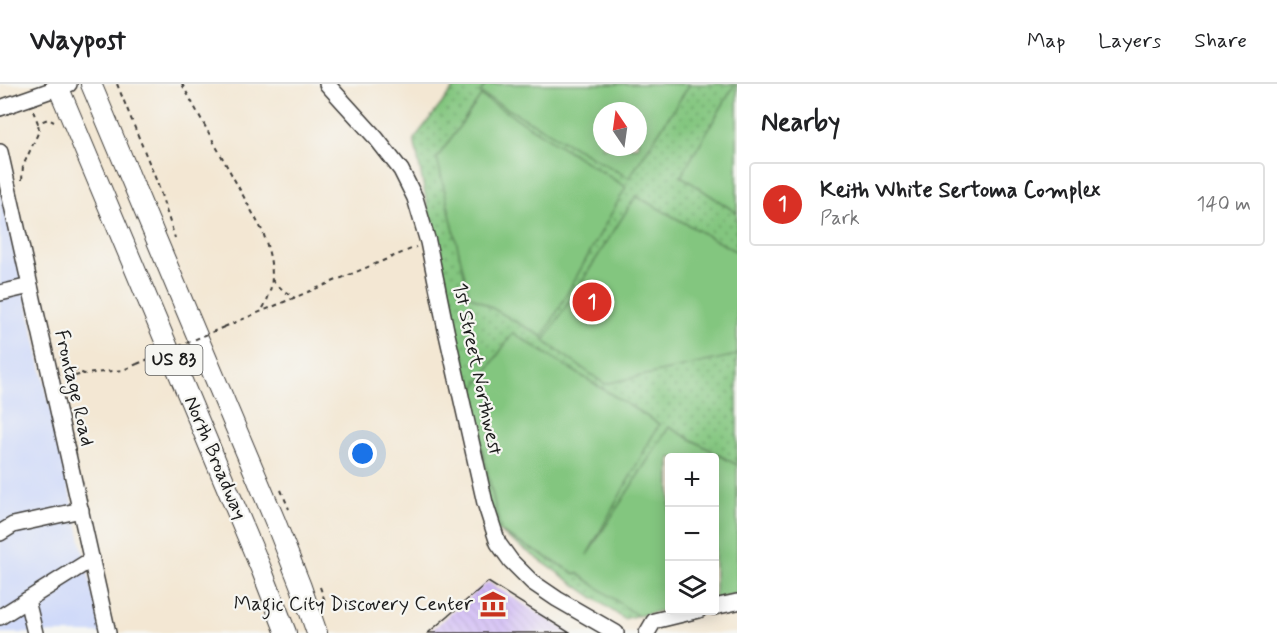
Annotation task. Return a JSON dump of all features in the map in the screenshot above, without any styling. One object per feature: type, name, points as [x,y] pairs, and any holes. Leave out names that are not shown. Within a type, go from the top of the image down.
[{"type":"main road","name":"North Broadway","points":[[91,84],[279,532],[317,633]]},
{"type":"main road","name":"North Broadway","points":[[62,85],[286,633]]},
{"type":"street","name":"1st Street Northwest","points":[[327,84],[402,170],[415,198],[428,242],[484,503],[498,543],[511,561],[532,582],[616,633]]},
{"type":"street","points":[[0,108],[62,85]]},
{"type":"street","name":"Frontage Road","points":[[0,152],[108,633]]},
{"type":"street","points":[[0,293],[30,286]]},
{"type":"street","points":[[0,533],[13,525],[81,510]]},
{"type":"street","points":[[0,617],[92,559]]},
{"type":"street","points":[[27,600],[34,633]]},
{"type":"street","points":[[719,606],[737,602]]},
{"type":"street","points":[[647,633],[654,621],[679,615]]},
{"type":"path","points":[[117,84],[158,182],[175,239]]},
{"type":"path","points":[[182,84],[263,232],[269,253],[272,280],[270,293],[261,312]]},
{"type":"path","points":[[21,182],[23,166],[39,131],[38,123]]},
{"type":"path","points":[[51,381],[84,374],[123,370],[428,242]]},
{"type":"path","points":[[272,280],[296,298]]},
{"type":"path","points":[[212,329],[217,340]]},
{"type":"path","points":[[58,352],[65,365],[84,374]]},
{"type":"path","points":[[278,482],[291,514]]},
{"type":"path","points":[[319,586],[326,606]]},
{"type":"shaded area","points":[[0,185],[102,633],[0,633]]},
{"type":"green space","points":[[457,84],[737,84],[737,589],[719,486],[719,453],[665,453],[665,608],[624,619],[491,526],[414,139]]},
{"type":"green space","points":[[486,84],[690,84],[647,150],[647,102],[593,102],[593,156],[643,156],[629,178],[480,93]]},
{"type":"green space","points":[[737,84],[737,213],[681,176]]},
{"type":"green space","points":[[481,96],[626,187],[543,337],[469,295],[437,158]]},
{"type":"green space","points":[[636,196],[737,252],[737,355],[605,384],[544,341]]},
{"type":"green space","points":[[513,333],[659,424],[587,555],[669,427],[716,453],[665,453],[665,610],[638,616],[577,573],[501,532],[470,395]]},
{"type":"green space","points":[[719,455],[737,465],[737,594],[719,598]]},
{"type":"building","name":"Magic City Discovery Center","points":[[488,582],[570,633],[428,633]]},
{"type":"place","name":"Keith White Sertoma Complex","points":[[592,302]]},
{"type":"place","name":"Magic City Discovery Center","points":[[493,604]]}]
